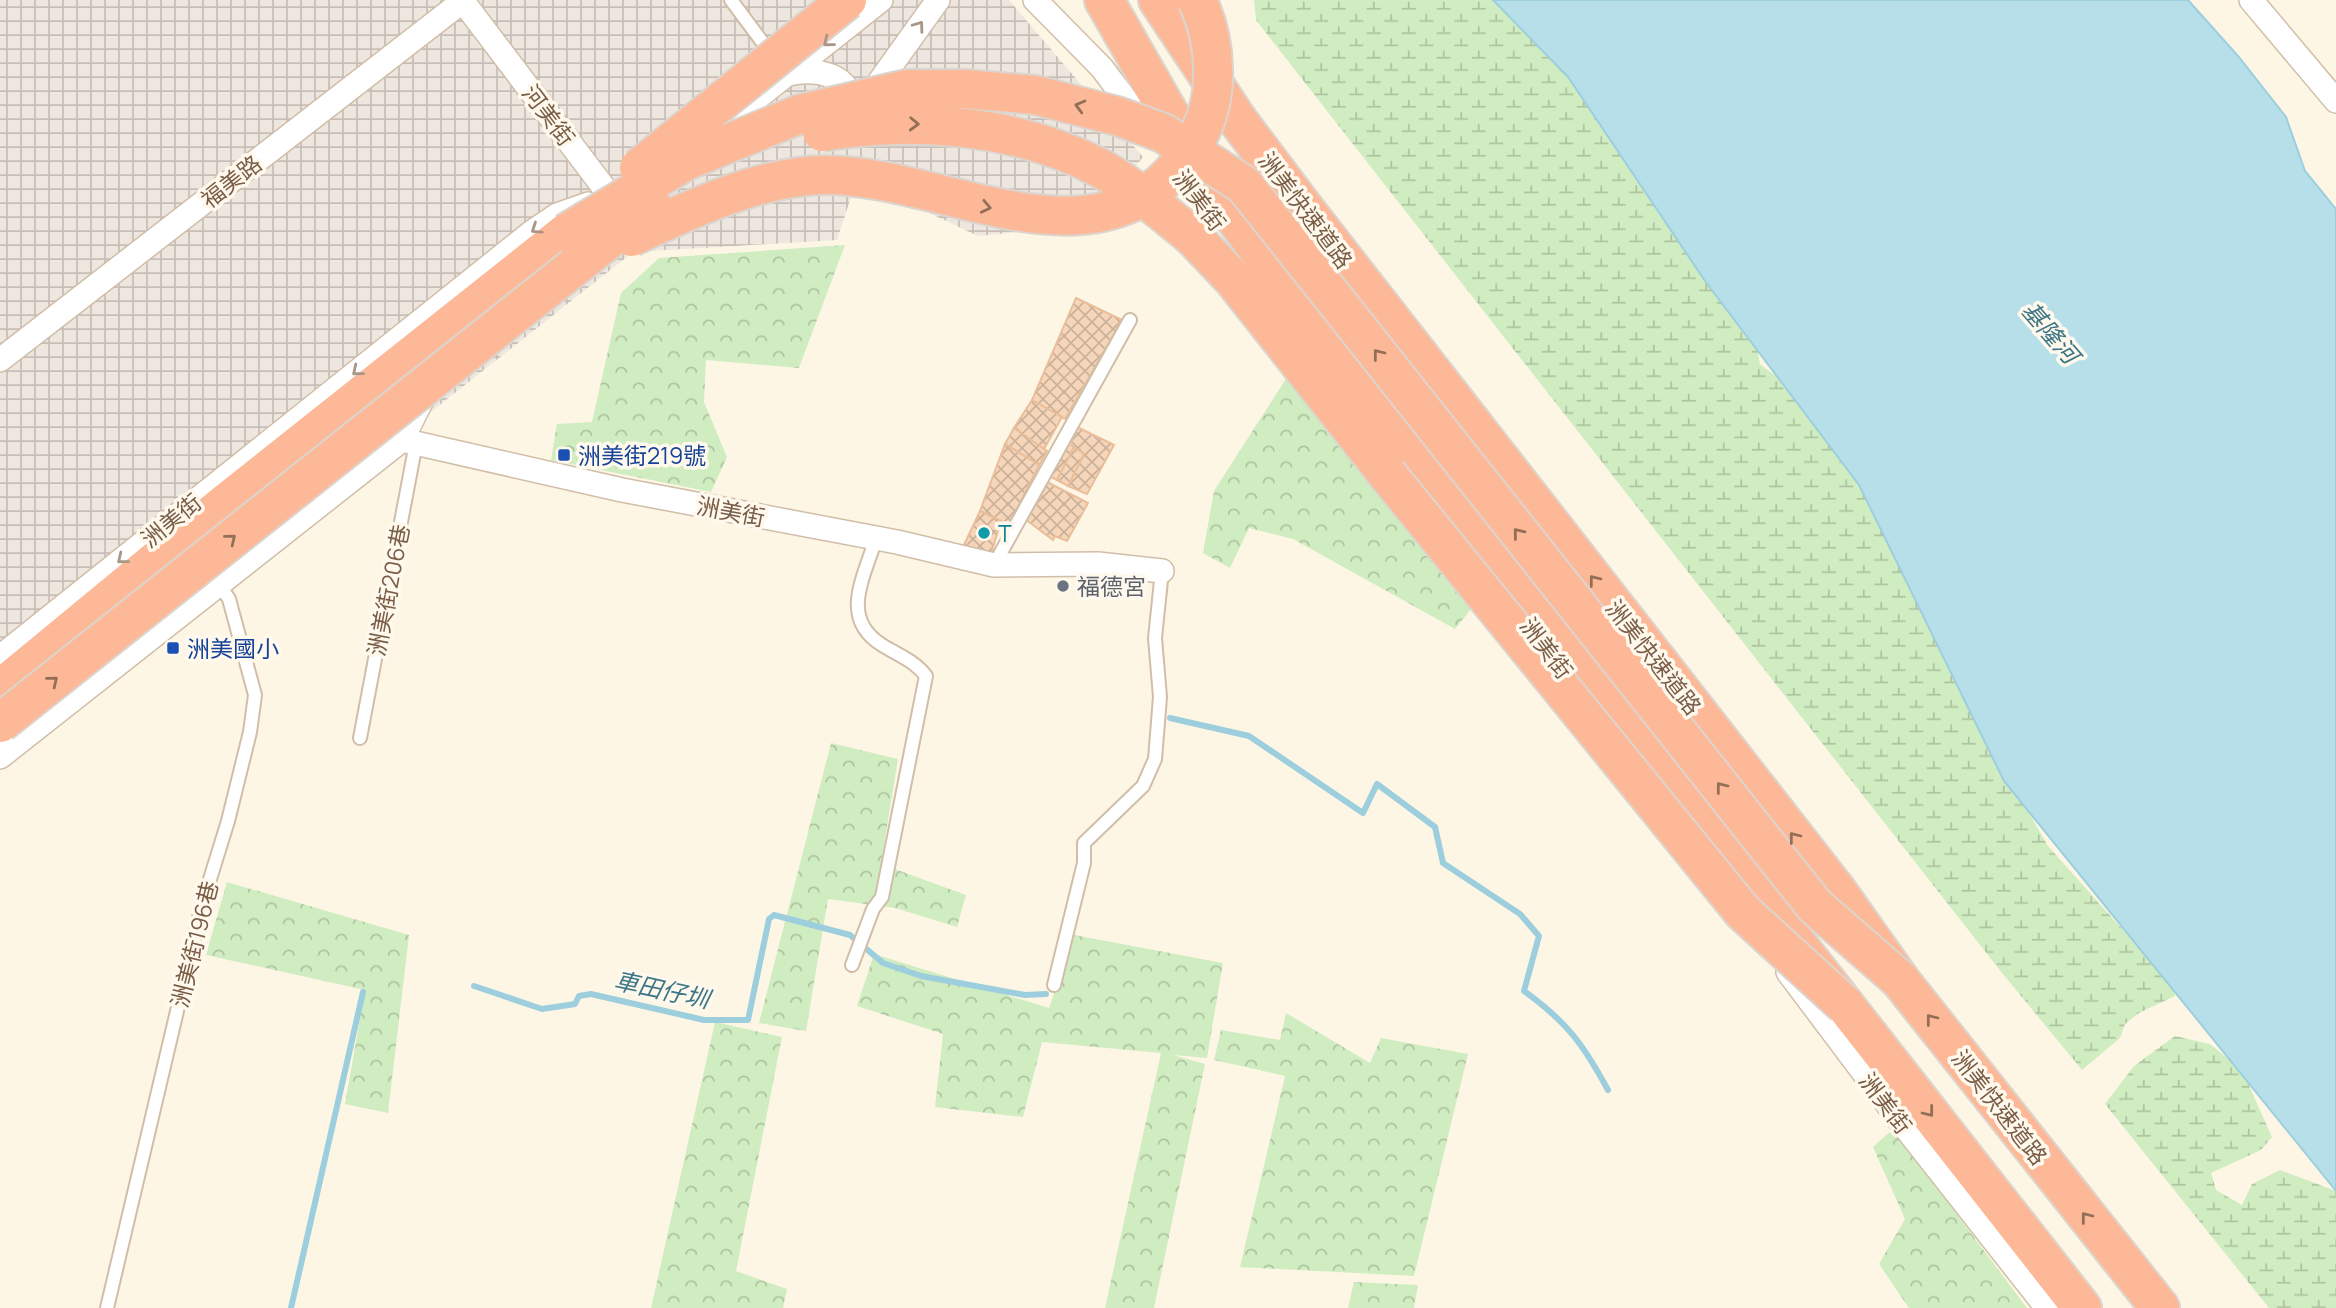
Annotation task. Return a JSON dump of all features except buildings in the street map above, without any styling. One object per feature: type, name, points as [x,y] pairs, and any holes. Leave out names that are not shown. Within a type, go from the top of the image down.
[{"type":"highway","points":[[0,723],[577,245],[667,143],[847,0]]},
{"type":"highway","points":[[1104,0],[1207,180],[1311,322],[2081,1308]]},
{"type":"highway","name":"洲美快速道路","points":[[1158,0],[1239,122],[1303,208],[1837,891],[1900,980],[2160,1308]]},
{"type":"highway","points":[[577,245],[676,216],[773,182],[821,175],[865,178],[1041,217],[1082,216],[1119,208],[1157,187],[1183,162],[1199,135],[1212,100],[1213,57],[1197,0]]},
{"type":"highway","points":[[0,689],[222,506],[577,245],[686,161],[800,114],[907,89],[965,89],[1035,94],[1117,116],[1163,133],[1244,185],[1815,906],[1900,980]]},
{"type":"highway","points":[[577,245],[627,225],[703,174],[759,150],[817,132],[870,124],[918,123],[985,132],[1041,144],[1099,167],[1192,236],[1233,279],[1467,575],[1743,912],[1845,1005]]},
{"type":"highway","points":[[2019,1228],[2103,1308]]},
{"type":"highway","points":[[2120,1260],[2151,1308]]},
{"type":"street","name":"河美街","points":[[463,0],[636,229]]},
{"type":"street","name":"福美路","points":[[0,360],[463,0]]},
{"type":"street","name":"洲美街","points":[[0,657],[532,232],[557,215],[611,197],[662,172],[881,0]]},
{"type":"street","points":[[0,757],[219,584],[409,441],[421,400],[452,354],[488,319],[526,288],[596,246],[636,229],[742,207],[779,190],[805,171],[850,121],[938,0]]},
{"type":"street","name":"洲美街","points":[[1035,0],[1102,68],[1250,266],[1515,604],[1897,1117],[2047,1308]]},
{"type":"street","points":[[2251,0],[2336,102]]},
{"type":"street","points":[[787,75],[807,70],[823,71],[837,78],[847,90],[852,106],[850,121]]},
{"type":"street","name":"洲美街","points":[[409,441],[622,490],[876,538],[994,565],[1098,564],[1161,571]]},
{"type":"lane","points":[[731,0],[787,75]]},
{"type":"lane","points":[[994,565],[1130,320]]},
{"type":"lane","name":"洲美街206巷","points":[[360,738],[409,441]]},
{"type":"lane","points":[[852,965],[873,909],[882,897],[926,676],[918,666],[880,644],[862,628],[855,606],[876,538]]},
{"type":"lane","name":"洲美街","points":[[1054,985],[1084,863],[1084,843],[1143,786],[1155,759],[1160,697],[1155,638],[1161,571]]},
{"type":"lane","name":"洲美街196巷","points":[[107,1308],[202,905],[250,732],[255,695],[229,599],[219,584]]},
{"type":"shaded area","points":[[0,0],[1009,0],[1143,157],[1089,225],[978,236],[857,179],[837,240],[633,252],[0,753]]},
{"type":"green space","points":[[1254,0],[1555,0],[1753,328],[1760,364],[1782,381],[1846,450],[2007,775],[2048,846],[2174,987],[2175,996],[2139,1013],[2125,1024],[2120,1038],[2082,1070],[2002,973],[1256,20]]},
{"type":"green space","points":[[845,245],[799,368],[706,360],[704,402],[727,457],[711,492],[551,460],[557,424],[592,422],[621,293],[659,258]]},
{"type":"green space","points":[[1289,374],[1472,608],[1455,629],[1293,539],[1249,528],[1230,568],[1203,553],[1214,491]]},
{"type":"green space","points":[[831,743],[898,759],[881,864],[966,895],[957,927],[895,908],[828,899],[806,1031],[759,1023]]},
{"type":"green space","points":[[227,882],[409,935],[388,1113],[345,1104],[365,990],[206,955]]},
{"type":"green space","points":[[1074,935],[1223,963],[1207,1058],[1173,1055],[1205,1064],[1154,1308],[1105,1308],[1161,1053],[1042,1042],[1023,1117],[935,1107],[943,1034],[857,1006],[874,954],[1049,1008]]},
{"type":"green space","points":[[1286,1013],[1370,1063],[1381,1038],[1468,1054],[1414,1276],[1240,1267],[1285,1076],[1214,1060],[1221,1030],[1280,1040]]},
{"type":"green space","points":[[715,1022],[782,1037],[736,1271],[787,1289],[783,1308],[651,1308]]},
{"type":"green space","points":[[2175,1036],[2210,1044],[2242,1070],[2272,1137],[2261,1150],[2211,1173],[2216,1190],[2242,1205],[2252,1184],[2280,1170],[2336,1191],[2336,1308],[2269,1308],[2105,1104],[2134,1066]]},
{"type":"green space","points":[[1893,1129],[2027,1308],[1909,1308],[1879,1264],[1905,1219],[1873,1147]]},
{"type":"green space","points":[[1354,1282],[1418,1285],[1414,1308],[1348,1308]]},
{"type":"water","name":"基隆河","points":[[1493,0],[2188,0],[2238,56],[2286,117],[2305,171],[2336,209],[2336,1191],[2004,781],[1859,485],[1705,281],[1568,77]]},
{"type":"waterway","points":[[1170,718],[1249,736],[1363,813],[1377,784],[1435,827],[1443,863],[1520,914],[1539,936],[1524,991],[1552,1013],[1573,1035],[1608,1090]]},
{"type":"waterway","name":"車田仔圳","points":[[474,986],[542,1009],[575,1004],[579,996],[591,994],[704,1020],[748,1020],[769,919],[774,915],[850,935],[883,963],[921,976],[1025,995],[1046,994]]},
{"type":"waterway","points":[[291,1308],[363,992]]},
{"type":"place","name":"洲美街219號","points":[[564,455]]},
{"type":"place","name":"T","points":[[984,533]]},
{"type":"place","name":"福德宮","points":[[1063,586]]},
{"type":"place","name":"洲美國小","points":[[173,648]]}]
